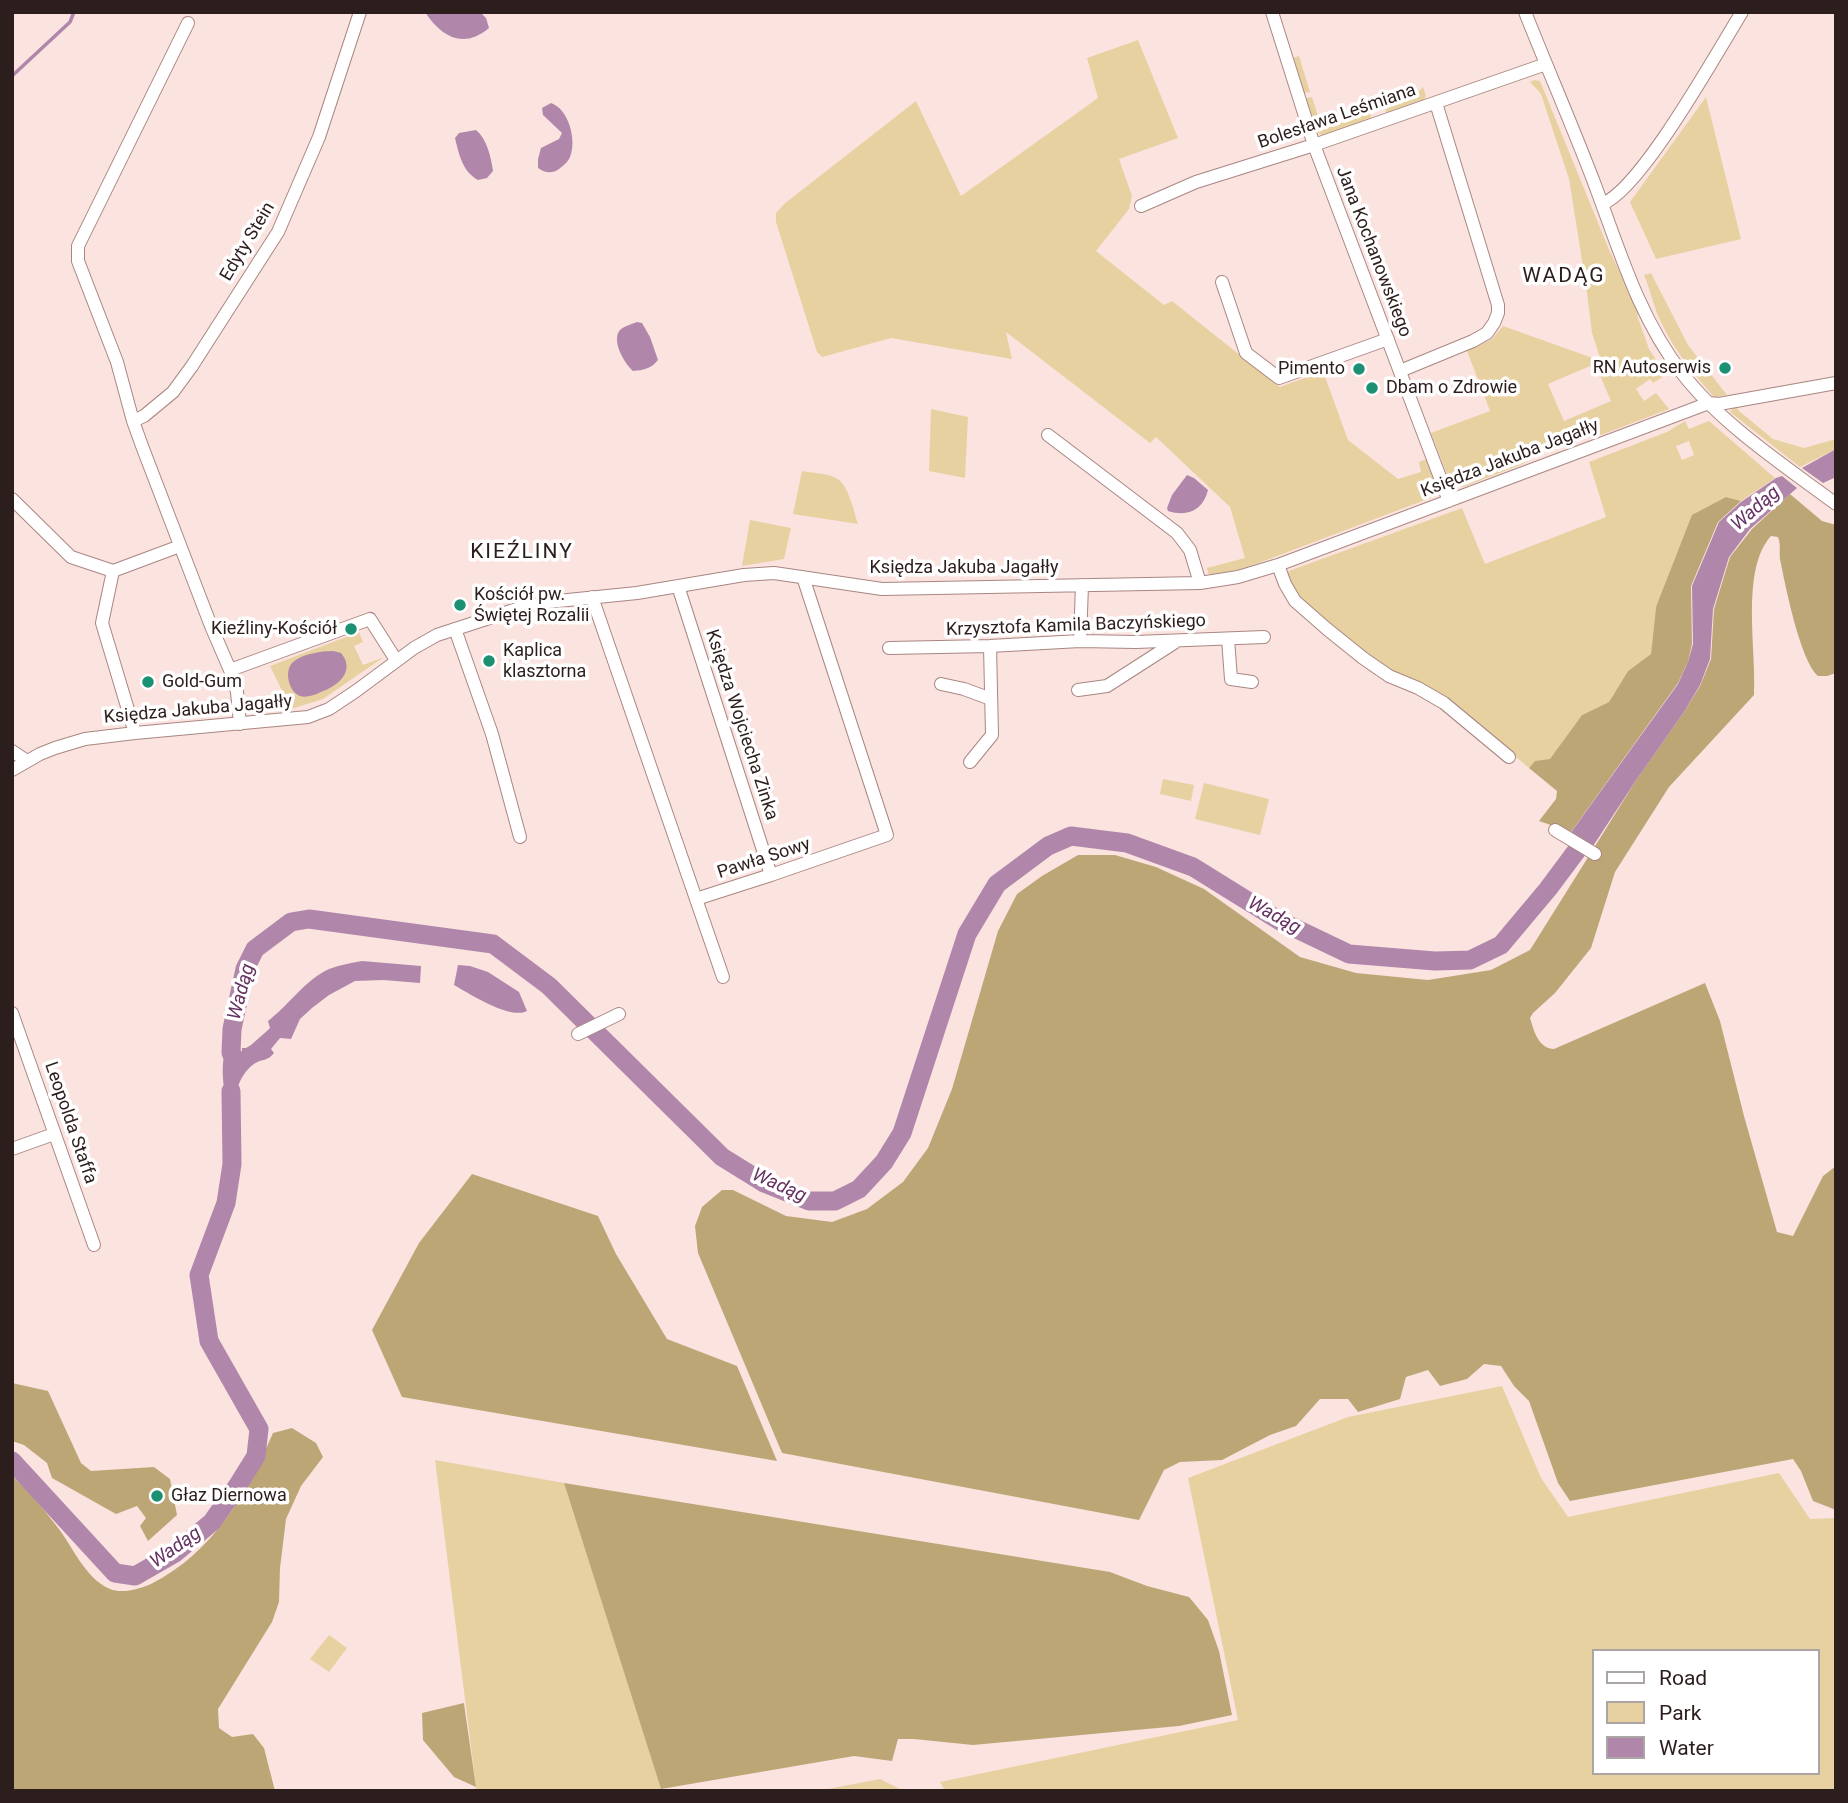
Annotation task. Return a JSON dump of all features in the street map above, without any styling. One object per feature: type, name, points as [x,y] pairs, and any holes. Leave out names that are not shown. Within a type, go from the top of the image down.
[{"type":"street","name":"Edyty Stein","points":[[133,421],[144,416],[173,392],[278,232],[319,137],[360,12]]},
{"type":"street","name":"Jana Kochanowskiego","points":[[1272,12],[1314,145],[1449,501]]},
{"type":"street","points":[[1525,12],[1577,138],[1619,252],[1648,319],[1666,350],[1683,374],[1726,419],[1832,502]]},
{"type":"street","points":[[1602,204],[1609,202],[1621,191],[1660,145],[1742,12]]},
{"type":"street","points":[[188,23],[78,246],[78,261],[117,362],[133,421],[230,670],[237,692],[240,724]]},
{"type":"street","name":"Bolesława Leśmiana","points":[[1141,206],[1196,182],[1314,145],[1545,64]]},
{"type":"street","points":[[1400,371],[1480,337],[1494,323],[1498,313],[1498,305],[1436,103]]},
{"type":"street","points":[[1222,282],[1246,353],[1279,378],[1388,339]]},
{"type":"street","name":"Księdza Jakuba Jagałły","points":[[12,770],[40,754],[70,743],[135,733],[308,717],[329,709],[396,660],[438,635],[520,608],[570,599],[774,573],[882,589],[1200,583],[1238,577],[1278,565],[1709,403],[1719,404],[1836,383]]},
{"type":"street","points":[[1048,435],[1177,533],[1190,551],[1200,583]]},
{"type":"street","points":[[12,499],[71,556],[113,571],[180,546]]},
{"type":"street","points":[[1278,565],[1295,601],[1326,629],[1389,676],[1444,703],[1509,757]]},
{"type":"street","points":[[113,571],[102,623],[135,733]]},
{"type":"street","name":"Pawła Sowy","points":[[696,899],[887,835],[803,577]]},
{"type":"street","points":[[1080,641],[1082,585]]},
{"type":"street","name":"Księdza Wojciecha Zinka","points":[[678,586],[771,875]]},
{"type":"street","points":[[592,597],[723,977]]},
{"type":"street","points":[[230,670],[370,619],[396,660]]},
{"type":"street","points":[[455,629],[492,734],[520,836]]},
{"type":"street","name":"Krzysztofa Kamila Baczyńskiego","points":[[889,648],[1264,637]]},
{"type":"street","points":[[1228,639],[1231,679],[1252,682]]},
{"type":"street","points":[[1077,690],[1107,686],[1177,641]]},
{"type":"street","points":[[1136,642],[1142,664]]},
{"type":"street","points":[[970,762],[992,736],[990,646]]},
{"type":"street","points":[[941,684],[991,699]]},
{"type":"street","points":[[12,751],[27,761]]},
{"type":"street","points":[[1555,830],[1595,854]]},
{"type":"street","name":"Leopolda Staffa","points":[[12,1013],[15,1030],[29,1059],[94,1245]]},
{"type":"street","points":[[578,1034],[619,1014]]},
{"type":"street","points":[[12,1149],[54,1134]]},
{"type":"green space","points":[[1138,40],[1178,138],[1119,159],[1132,196],[1129,209],[1096,251],[1164,305],[1172,301],[1280,387],[1323,371],[1348,440],[1398,479],[1421,472],[1419,462],[1427,459],[1437,486],[1433,497],[1248,567],[1209,575],[1207,568],[1245,558],[1230,507],[1156,437],[1150,443],[1006,332],[1012,359],[891,338],[822,357],[817,352],[776,222],[776,213],[784,204],[916,101],[961,196],[1098,98],[1087,58]]},
{"type":"green space","points":[[1299,56],[1310,92],[1304,93],[1293,58]]},
{"type":"green space","points":[[1540,81],[1610,252],[1640,313],[1637,315],[1649,349],[1666,375],[1653,383],[1650,379],[1636,389],[1644,401],[1656,393],[1669,409],[1601,435],[1575,440],[1540,453],[1523,464],[1457,487],[1451,485],[1431,433],[1490,411],[1467,351],[1492,339],[1503,326],[1601,361],[1592,333],[1569,179],[1541,94],[1530,82]],"holes":[[[1595,364],[1611,401],[1564,421],[1548,384]]]},
{"type":"green space","points":[[1423,87],[1426,96],[1423,102],[1387,115],[1385,108],[1410,100]]},
{"type":"green space","points":[[1312,97],[1318,116],[1329,127],[1370,113],[1372,120],[1323,136],[1316,131],[1306,98]]},
{"type":"green space","points":[[1706,97],[1741,239],[1656,259],[1630,202]]},
{"type":"green space","points":[[1651,273],[1688,345],[1727,395],[1714,397],[1674,345],[1660,320],[1644,275]]},
{"type":"green space","points":[[1737,406],[1738,410],[1773,439],[1804,448],[1836,439],[1836,449],[1800,467],[1730,412]]},
{"type":"green space","points":[[931,409],[968,417],[965,478],[929,471]]},
{"type":"green space","points":[[1685,421],[1689,429],[1709,421],[1775,478],[1741,501],[1726,497],[1656,607],[1651,654],[1628,671],[1609,702],[1582,715],[1550,760],[1535,761],[1529,768],[1447,699],[1391,672],[1322,619],[1298,598],[1286,572],[1462,508],[1485,564],[1606,517],[1589,462],[1667,432]],"holes":[[[1689,441],[1694,455],[1682,460],[1676,446]]]},
{"type":"green space","points":[[802,471],[828,475],[840,481],[850,498],[858,524],[793,514]]},
{"type":"green space","points":[[750,520],[791,528],[784,559],[742,566]]},
{"type":"green space","points":[[359,632],[363,642],[354,646],[363,665],[384,657],[323,699],[291,709],[270,666]]},
{"type":"green space","points":[[1163,779],[1194,785],[1191,801],[1160,794]]},
{"type":"green space","points":[[1204,783],[1269,799],[1260,835],[1195,819]]},
{"type":"green space","points":[[1502,1386],[1541,1478],[1568,1517],[1779,1473],[1810,1519],[1836,1518],[1836,1791],[945,1791],[940,1782],[1238,1720],[1188,1478],[1348,1417]]},
{"type":"green space","points":[[435,1460],[564,1483],[662,1791],[475,1791]]},
{"type":"green space","points":[[329,1635],[347,1648],[329,1672],[310,1659]]},
{"type":"green space","points":[[880,1779],[904,1791],[817,1791]]},
{"type":"shaded area","points":[[1790,494],[1822,521],[1836,525],[1836,673],[1818,676],[1811,667],[1794,621],[1780,559],[1779,540],[1778,537],[1771,536],[1761,551],[1753,590],[1754,695],[1669,787],[1615,872],[1591,948],[1555,993],[1530,1018],[1540,1042],[1554,1049],[1705,983],[1720,1021],[1777,1232],[1793,1236],[1823,1176],[1836,1166],[1836,1510],[1813,1501],[1793,1459],[1570,1501],[1558,1483],[1529,1401],[1514,1386],[1501,1366],[1484,1364],[1467,1379],[1440,1386],[1428,1370],[1406,1377],[1400,1399],[1358,1412],[1348,1399],[1320,1399],[1296,1426],[1270,1435],[1222,1460],[1180,1462],[1164,1470],[1139,1520],[782,1453],[698,1253],[695,1226],[702,1207],[722,1190],[733,1190],[786,1216],[832,1222],[867,1209],[903,1182],[928,1148],[952,1089],[998,931],[1017,894],[1078,855],[1115,855],[1156,867],[1204,889],[1300,957],[1356,973],[1428,980],[1491,970],[1530,950],[1637,779],[1700,686],[1711,659],[1714,609],[1730,557],[1752,529]]},
{"type":"shaded area","points":[[1726,497],[1741,501],[1718,522],[1691,586],[1692,644],[1688,662],[1678,683],[1571,832],[1539,821],[1556,799],[1557,791],[1529,768],[1535,761],[1550,759],[1582,715],[1609,702],[1628,671],[1651,654],[1656,607],[1692,515]]},
{"type":"shaded area","points":[[472,1174],[598,1216],[616,1254],[667,1339],[737,1366],[777,1461],[402,1397],[372,1330],[419,1243]]},
{"type":"shaded area","points":[[12,1383],[48,1391],[81,1463],[91,1471],[154,1467],[170,1479],[177,1515],[148,1541],[140,1526],[146,1518],[137,1506],[116,1514],[52,1478],[47,1463],[24,1445],[12,1441]]},
{"type":"shaded area","points":[[292,1428],[316,1443],[323,1457],[301,1486],[286,1519],[279,1602],[272,1622],[218,1709],[219,1728],[232,1737],[253,1734],[264,1748],[275,1791],[12,1791],[12,1476],[45,1511],[93,1577],[110,1589],[131,1590],[151,1584],[173,1571],[210,1538],[239,1499],[273,1433]]},
{"type":"shaded area","points":[[564,1483],[1110,1572],[1147,1586],[1189,1597],[1208,1620],[1219,1651],[1232,1715],[1179,1726],[973,1745],[898,1739],[892,1761],[854,1756],[661,1789]]},
{"type":"shaded area","points":[[464,1703],[476,1787],[454,1777],[423,1740],[422,1713]]},
{"type":"water","points":[[425,12],[480,12],[486,18],[489,28],[471,38],[454,38],[439,28]]},
{"type":"water","points":[[551,103],[563,112],[567,119],[573,143],[567,162],[556,171],[548,172],[538,168],[541,148],[559,139],[562,133],[543,115],[542,108]]},
{"type":"water","points":[[476,130],[486,143],[493,171],[487,178],[478,180],[465,168],[455,138],[459,133]]},
{"type":"water","points":[[637,322],[642,323],[650,337],[658,360],[650,367],[633,371],[622,357],[617,339],[621,329]]},
{"type":"water","points":[[1836,449],[1836,477],[1823,483],[1802,468]]},
{"type":"water","points":[[1187,475],[1208,490],[1206,497],[1198,507],[1188,513],[1168,511],[1172,495]]},
{"type":"water","points":[[1782,476],[1797,488],[1750,529],[1729,557],[1713,609],[1710,659],[1700,685],[1593,846],[1572,834],[1572,831],[1678,684],[1693,644],[1692,586],[1719,522],[1741,502]]},
{"type":"water","points":[[333,651],[341,653],[346,662],[347,668],[341,680],[313,695],[302,697],[296,694],[288,676],[292,663],[306,655]]},
{"type":"water","points":[[362,961],[421,966],[420,983],[355,981],[329,995],[300,1019],[291,1039],[280,1038],[271,1049],[274,1053],[272,1056],[248,1069],[237,1088],[230,1117],[223,1062],[232,1029],[242,1052],[242,1048],[251,1045],[270,1028],[268,1021],[312,980],[329,969]]},
{"type":"water","points":[[458,965],[488,972],[519,992],[527,1011],[520,1013],[501,1009],[454,985]]},
{"type":"waterway","points":[[12,76],[70,22],[74,12]]},
{"type":"waterway","name":"Wadąg","points":[[231,1053],[232,1029],[245,969],[255,949],[291,922],[309,919],[493,944],[549,986],[722,1157],[764,1183],[809,1201],[835,1201],[859,1189],[884,1162],[902,1133],[967,934],[997,884],[1048,846],[1071,836],[1127,843],[1193,867],[1280,921],[1349,954],[1435,961],[1470,960],[1501,945],[1548,889],[1592,830]]},
{"type":"waterway","name":"Wadąg","points":[[12,1461],[115,1573],[135,1576],[175,1553],[212,1522],[256,1456],[259,1429],[209,1341],[199,1275],[226,1203],[232,1164],[231,1091]]},
{"type":"place","name":"RN Autoserwis","points":[[1725,368]]},
{"type":"place","name":"Pimento","points":[[1359,369]]},
{"type":"place","name":"Dbam o Zdrowie","points":[[1372,388]]},
{"type":"place","name":"Kościół pw. Świętej Rozalii","points":[[460,605]]},
{"type":"place","name":"Kieźliny-Kościół","points":[[351,629]]},
{"type":"place","name":"Kaplica klasztorna","points":[[489,661]]},
{"type":"place","name":"Gold-Gum","points":[[148,682]]},
{"type":"place","name":"Głaz Diernowa","points":[[157,1496]]},
{"type":"district","name":"WADĄG","points":[[1564,277]]},
{"type":"district","name":"KIEŹLINY","points":[[522,553]]}]
